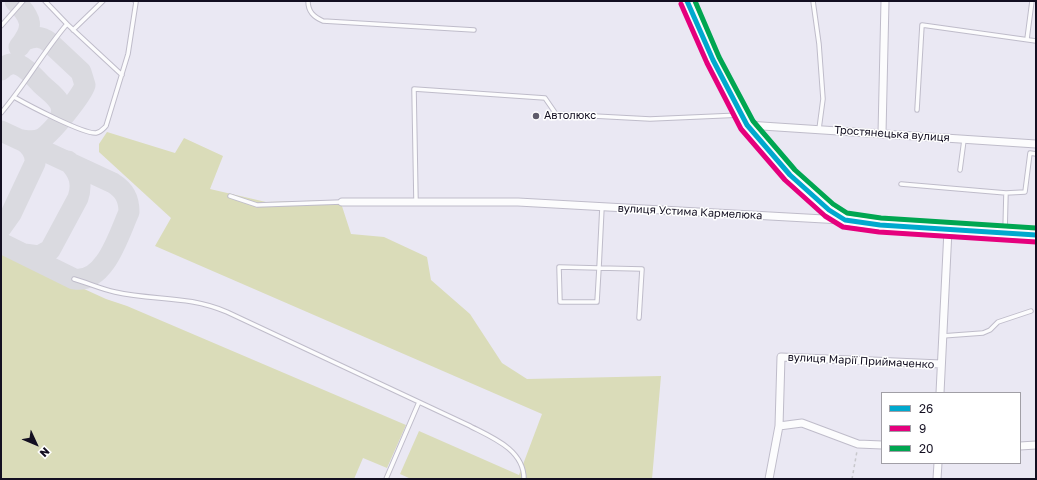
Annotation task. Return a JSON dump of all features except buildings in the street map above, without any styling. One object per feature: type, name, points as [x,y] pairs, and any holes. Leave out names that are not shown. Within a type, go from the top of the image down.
[{"type":"main road","points":[[687,1],[747,125],[790,175],[810,194],[845,220]]},
{"type":"main road","name":"вулиця Устима Кармелюка","points":[[845,220],[880,225],[1036,235]]},
{"type":"street","points":[[882,133],[885,1]]},
{"type":"street","name":"Тростянецька вулиця","points":[[747,125],[1036,144]]},
{"type":"street","name":"вулиця Устима Кармелюка","points":[[342,202],[518,202],[602,208],[829,218],[845,220]]},
{"type":"street","points":[[940,392],[948,230]]},
{"type":"street","name":"вулиця Марії Приймаченко","points":[[779,426],[781,357],[941,364]]},
{"type":"street","points":[[769,479],[779,426],[802,424],[858,444],[881,445]]},
{"type":"street","points":[[1021,446],[1036,445]]},
{"type":"street","points":[[937,479],[938,464]]},
{"type":"lane","points":[[1,26],[23,1]]},
{"type":"lane","points":[[45,1],[73,30],[122,75]]},
{"type":"lane","points":[[73,30],[103,1]]},
{"type":"lane","points":[[14,98],[59,120],[94,133],[101,131],[106,126],[132,40],[135,1]]},
{"type":"lane","points":[[308,1],[308,8],[314,17],[323,21],[474,30]]},
{"type":"lane","points":[[813,1],[819,44],[823,99],[819,129]]},
{"type":"lane","points":[[1027,39],[1032,1]]},
{"type":"lane","points":[[1,113],[14,98],[51,44],[67,24]]},
{"type":"lane","points":[[917,110],[922,24],[1036,41]]},
{"type":"lane","points":[[416,201],[414,89],[546,98],[556,114],[650,119],[741,115]]},
{"type":"lane","points":[[960,170],[964,139]]},
{"type":"lane","points":[[901,184],[1006,193],[1025,192],[1030,153],[1036,154]]},
{"type":"lane","points":[[1005,234],[1006,193]]},
{"type":"lane","points":[[230,196],[257,205],[342,202]]},
{"type":"lane","points":[[602,208],[599,268],[598,302],[560,302],[559,267],[599,268],[642,269],[639,318]]},
{"type":"lane","points":[[74,279],[116,292],[188,300],[208,304],[419,402],[499,441],[515,454],[521,462],[524,479]]},
{"type":"lane","points":[[942,336],[983,333],[990,330],[998,322],[1031,311]]},
{"type":"lane","points":[[386,479],[419,402]]},
{"type":"path","points":[[852,479],[858,444]]},
{"type":"green space","points":[[107,132],[175,153],[184,138],[223,156],[210,189],[266,202],[340,200],[351,234],[384,237],[427,257],[431,280],[470,314],[502,363],[527,379],[661,376],[652,479],[411,479],[400,474],[419,431],[519,475],[542,414],[155,246],[171,218],[99,152],[99,144]]},
{"type":"green space","points":[[1,251],[106,299],[127,306],[406,425],[387,468],[363,458],[354,479],[1,479]]},
{"type":"taxiway","points":[[15,1],[25,13],[29,23],[28,34],[19,47]]},
{"type":"taxiway","points":[[22,140],[36,141],[46,136],[59,122],[83,90],[85,85],[81,72],[49,42],[38,37],[25,40]]},
{"type":"taxiway","points":[[1,70],[12,64],[17,64],[27,71],[59,102],[62,111],[59,120]]},
{"type":"taxiway","points":[[1,131],[113,183],[125,195],[129,212],[109,256],[94,274],[85,278],[74,279],[1,243]]},
{"type":"taxiway","points":[[1,228],[11,214],[35,163],[35,156],[32,150],[22,140]]},
{"type":"taxiway","points":[[24,254],[39,256],[50,250],[78,198],[80,187],[79,178],[75,169],[68,161]]},
{"type":"transit line","name":"26","points":[[687,1],[713,60],[747,125],[790,175],[829,210],[845,220],[880,225],[1036,235]]},
{"type":"transit line","name":"20","points":[[695,1],[719,57],[753,121],[795,170],[833,204],[847,213],[881,218],[1036,228]]},
{"type":"transit line","name":"9","points":[[681,4],[707,63],[741,129],[785,180],[825,216],[843,227],[879,232],[1036,242]]},
{"type":"place","name":"Автолюкс","points":[[536,116]]}]
